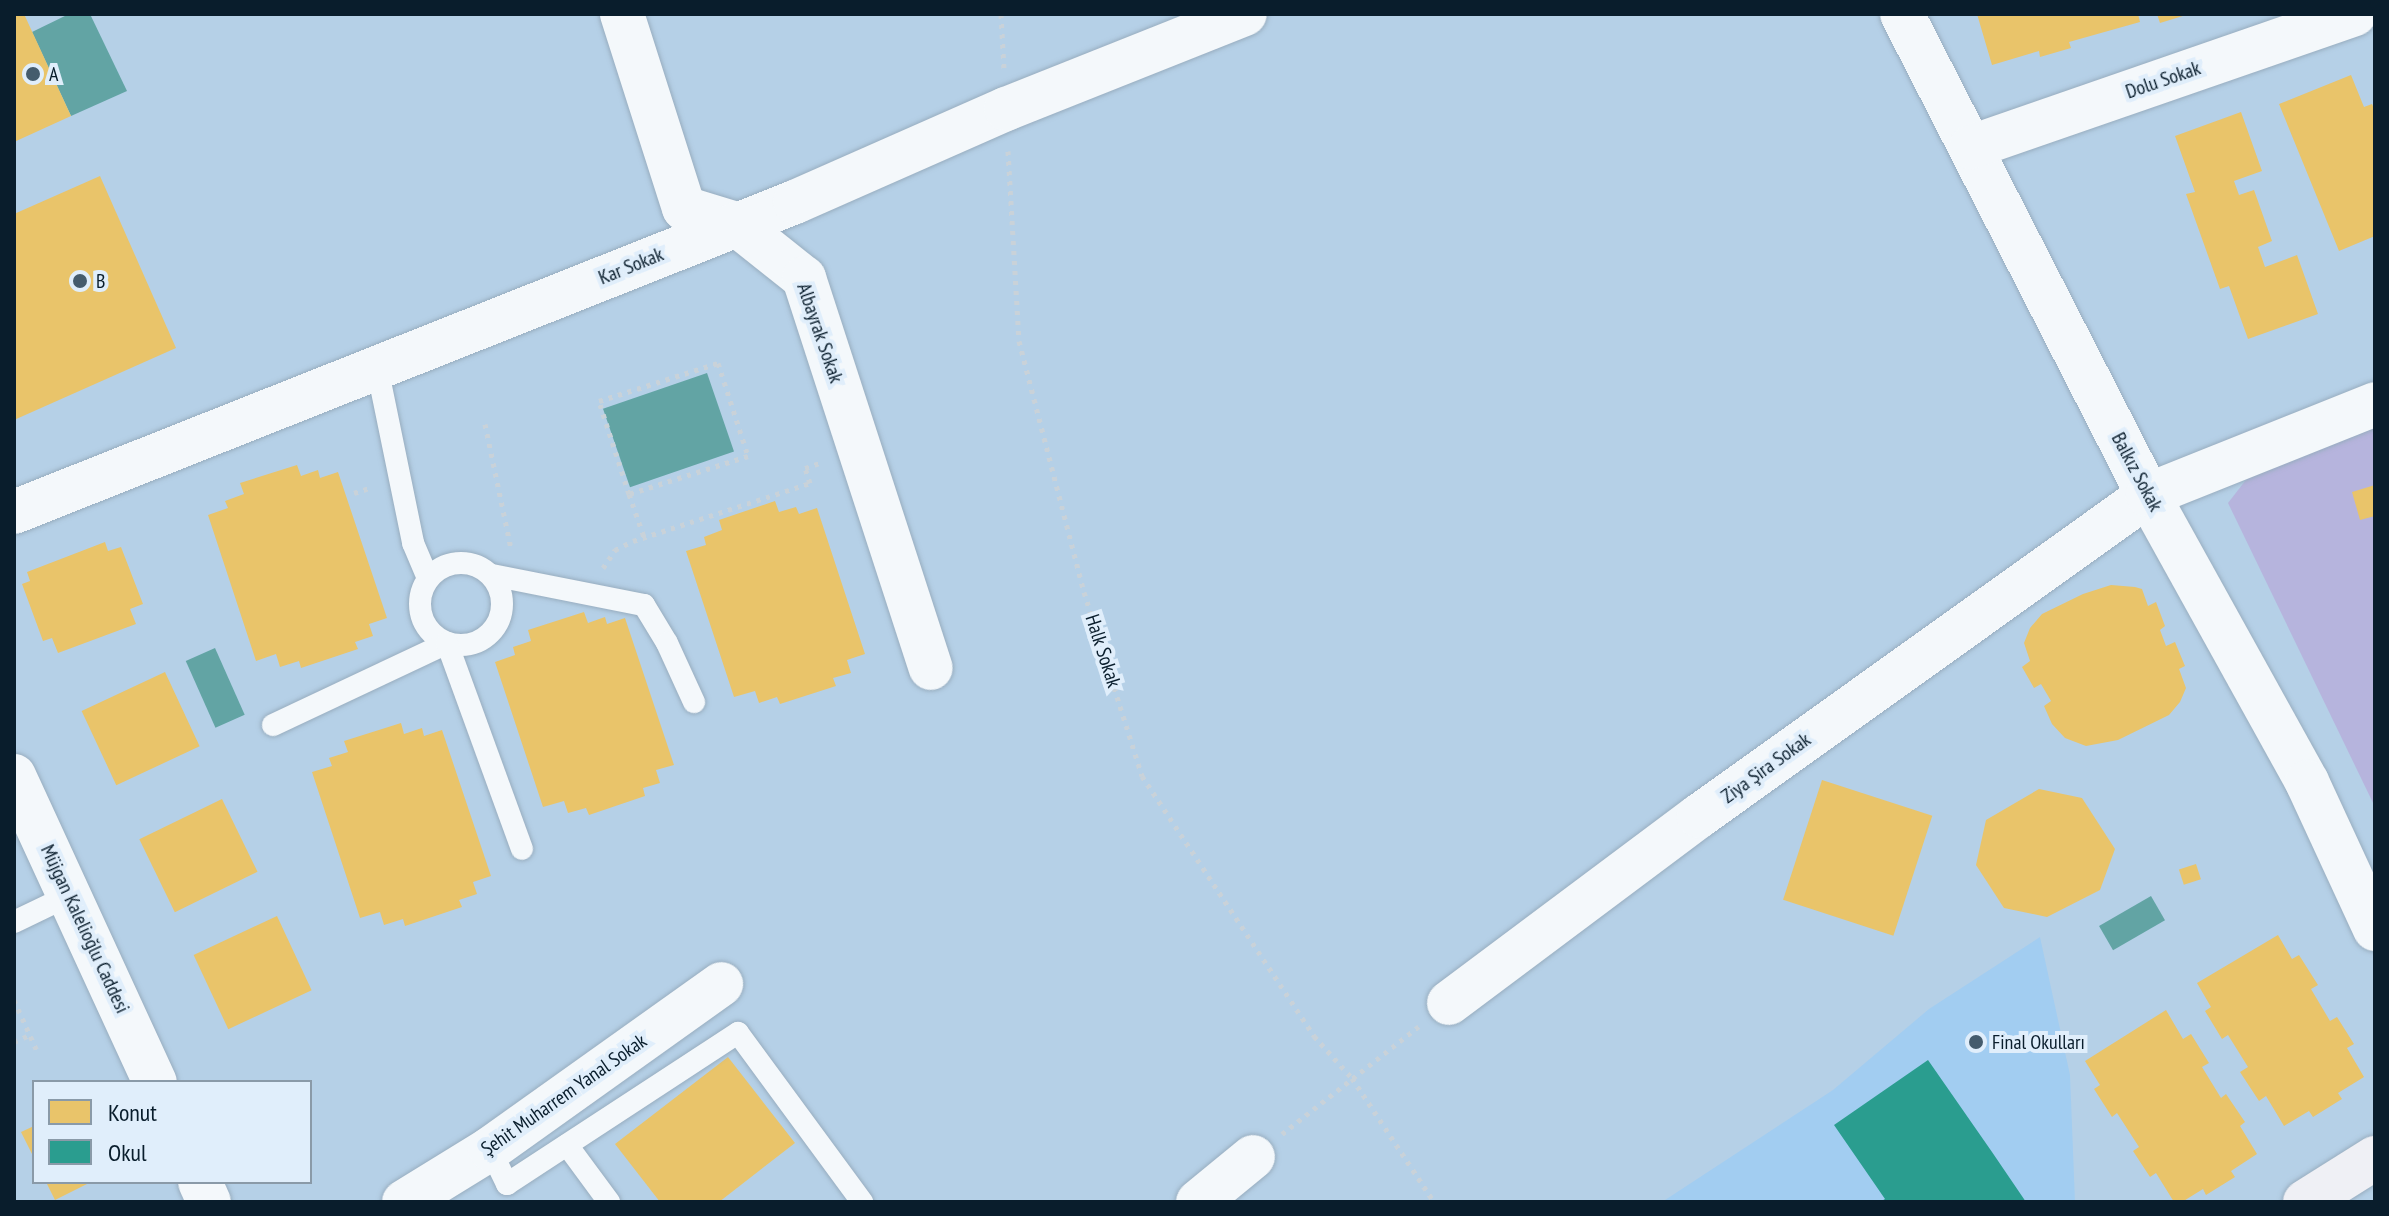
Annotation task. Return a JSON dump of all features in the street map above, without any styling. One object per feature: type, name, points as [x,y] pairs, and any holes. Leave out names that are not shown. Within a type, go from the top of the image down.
[{"type":"main road","points":[[2305,1202],[2375,1158]]},
{"type":"street","name":"Albayrak Sokak","points":[[622,14],[684,208],[736,224],[804,278],[931,668]]},
{"type":"street","name":"Kar Sokak","points":[[14,512],[795,202],[1006,109],[1245,14]]},
{"type":"street","name":"Balkız Sokak","points":[[1902,14],[2148,495],[2307,782],[2375,929]]},
{"type":"street","name":"Dolu Sokak","points":[[1971,147],[2355,14]]},
{"type":"street","name":"Ziya Şira Sokak","points":[[1449,1003],[1699,816],[2148,495],[2375,404]]},
{"type":"street","name":"Müjgan Kalelioğlu Caddesi","points":[[14,776],[154,1080]]},
{"type":"street","name":"Şehit Muharrem Yanal Sokak","points":[[404,1202],[504,1178],[721,984]]},
{"type":"street","points":[[1198,1202],[1253,1157]]},
{"type":"lane","points":[[377,367],[413,543],[428,579]]},
{"type":"lane","points":[[522,849],[447,643],[431,632],[421,614],[421,594],[428,579],[446,565],[476,564],[492,575],[644,605],[667,643],[694,702]]},
{"type":"lane","points":[[273,725],[447,643],[477,642],[498,622],[503,603],[492,575]]},
{"type":"lane","points":[[14,922],[70,895]]},
{"type":"lane","points":[[504,1178],[567,1145],[738,1033],[862,1202]]},
{"type":"lane","points":[[567,1145],[609,1202]]},
{"type":"path","name":"Halk Sokak","points":[[1001,14],[1019,341],[1084,592],[1142,776],[1314,1036],[1352,1078],[1434,1202]]},
{"type":"path","points":[[629,494],[748,456],[718,363],[599,401],[629,494],[644,537]]},
{"type":"path","points":[[485,424],[518,581]]},
{"type":"path","points":[[593,595],[605,563],[615,550],[644,537],[810,483],[805,468],[831,458]]},
{"type":"path","points":[[14,1000],[37,1051]]},
{"type":"path","points":[[1253,1157],[1449,1003]]},
{"type":"path","points":[[14,1042],[30,1035]]},
{"type":"shaded area","points":[[69,14],[90,14],[127,91],[71,116],[32,32]]},
{"type":"shaded area","points":[[707,373],[734,451],[630,487],[603,409]]},
{"type":"shaded area","points":[[2375,426],[2375,807],[2228,503],[2256,467]]},
{"type":"shaded area","points":[[215,648],[245,715],[215,728],[186,661]]},
{"type":"shaded area","points":[[2151,896],[2165,920],[2113,950],[2099,926]]},
{"type":"shaded area","name":"Final Okulları","points":[[2040,937],[2070,1075],[2075,1202],[1662,1202],[1833,1090],[1929,1009]]},
{"type":"building: Konut","name":"A","points":[[14,14],[24,14],[71,116],[14,142]]},
{"type":"building: Konut","points":[[1977,14],[2138,14],[2140,22],[2069,42],[2071,48],[2040,57],[2039,51],[1992,65]]},
{"type":"building: Konut","points":[[2157,14],[2186,14],[2186,15],[2160,23]]},
{"type":"building: Konut","points":[[2351,75],[2364,107],[2372,104],[2375,111],[2375,236],[2339,251],[2279,104]]},
{"type":"building: Konut","points":[[2241,112],[2262,171],[2234,181],[2239,195],[2254,190],[2272,241],[2258,247],[2265,267],[2297,255],[2318,314],[2248,339],[2229,286],[2220,289],[2186,194],[2195,192],[2175,136]]},
{"type":"building: Konut","name":"B","points":[[100,176],[176,348],[14,420],[14,214]]},
{"type":"building: Konut","points":[[297,465],[301,476],[318,470],[320,478],[338,472],[387,618],[369,624],[373,636],[355,642],[358,649],[301,668],[299,661],[280,667],[276,654],[256,661],[208,515],[228,508],[225,501],[244,494],[240,483]]},
{"type":"building: Konut","points":[[2375,485],[2375,516],[2360,520],[2352,492]]},
{"type":"building: Konut","points":[[775,501],[779,512],[796,507],[799,514],[817,508],[865,654],[847,660],[851,673],[833,678],[836,686],[780,704],[777,697],[759,703],[755,691],[734,697],[686,551],[706,545],[704,537],[722,530],[719,520]]},
{"type":"building: Konut","points":[[105,542],[108,551],[121,547],[143,604],[130,609],[136,624],[58,653],[52,638],[43,641],[22,584],[30,581],[27,572]]},
{"type":"building: Konut","points":[[2111,585],[2142,589],[2148,606],[2156,602],[2165,626],[2160,630],[2166,646],[2175,642],[2185,666],[2179,669],[2186,688],[2169,715],[2118,740],[2086,746],[2065,738],[2052,724],[2044,706],[2051,701],[2041,684],[2034,688],[2022,667],[2030,661],[2024,643],[2030,628],[2042,614],[2083,594]]},
{"type":"building: Konut","points":[[584,612],[588,623],[605,617],[607,624],[625,618],[674,765],[656,770],[660,783],[643,788],[645,796],[589,815],[586,808],[568,813],[564,801],[543,807],[495,662],[515,655],[513,647],[531,641],[528,630]]},
{"type":"building: Konut","points":[[165,672],[200,746],[116,785],[82,711]]},
{"type":"building: Konut","points":[[401,723],[404,734],[422,728],[424,736],[442,730],[491,876],[473,882],[477,894],[459,900],[462,907],[405,926],[403,919],[384,925],[380,912],[360,918],[312,772],[332,766],[329,758],[348,752],[344,741]]},
{"type":"building: Konut","points":[[1822,780],[1932,816],[1893,936],[1783,900]]},
{"type":"building: Konut","points":[[2039,789],[2082,798],[2115,849],[2100,890],[2047,917],[2004,908],[1976,865],[1986,820]]},
{"type":"building: Konut","points":[[222,799],[258,872],[175,912],[139,839]]},
{"type":"building: Konut","points":[[2196,864],[2201,879],[2184,885],[2179,870]]},
{"type":"building: Konut","points":[[277,916],[312,990],[228,1029],[194,955]]},
{"type":"building: Konut","points":[[2278,935],[2292,959],[2299,955],[2318,985],[2311,989],[2330,1021],[2337,1017],[2354,1044],[2347,1048],[2364,1077],[2338,1093],[2342,1099],[2313,1117],[2309,1111],[2284,1126],[2266,1096],[2259,1101],[2240,1072],[2248,1067],[2228,1035],[2222,1039],[2205,1011],[2211,1007],[2197,983]]},
{"type":"building: Konut","points":[[2166,1010],[2183,1039],[2191,1034],[2209,1063],[2202,1067],[2221,1098],[2226,1094],[2245,1122],[2240,1126],[2257,1154],[2231,1171],[2235,1177],[2206,1195],[2203,1189],[2182,1202],[2174,1202],[2156,1173],[2150,1177],[2133,1151],[2139,1147],[2117,1113],[2112,1117],[2094,1089],[2100,1085],[2085,1061]]},
{"type":"building: Konut","points":[[728,1057],[795,1143],[719,1202],[660,1202],[615,1144]]},
{"type":"building: Konut","points":[[32,1127],[32,1154],[21,1132]]},
{"type":"building: Konut","points":[[47,1184],[87,1184],[55,1200]]},
{"type":"building: Okul","points":[[1928,1060],[2026,1202],[1880,1202],[1885,1199],[1834,1125]]},
{"type":"place","name":"A","points":[[33,74]]},
{"type":"place","name":"B","points":[[80,281]]},
{"type":"place","name":"Final Okulları","points":[[1976,1042]]}]
